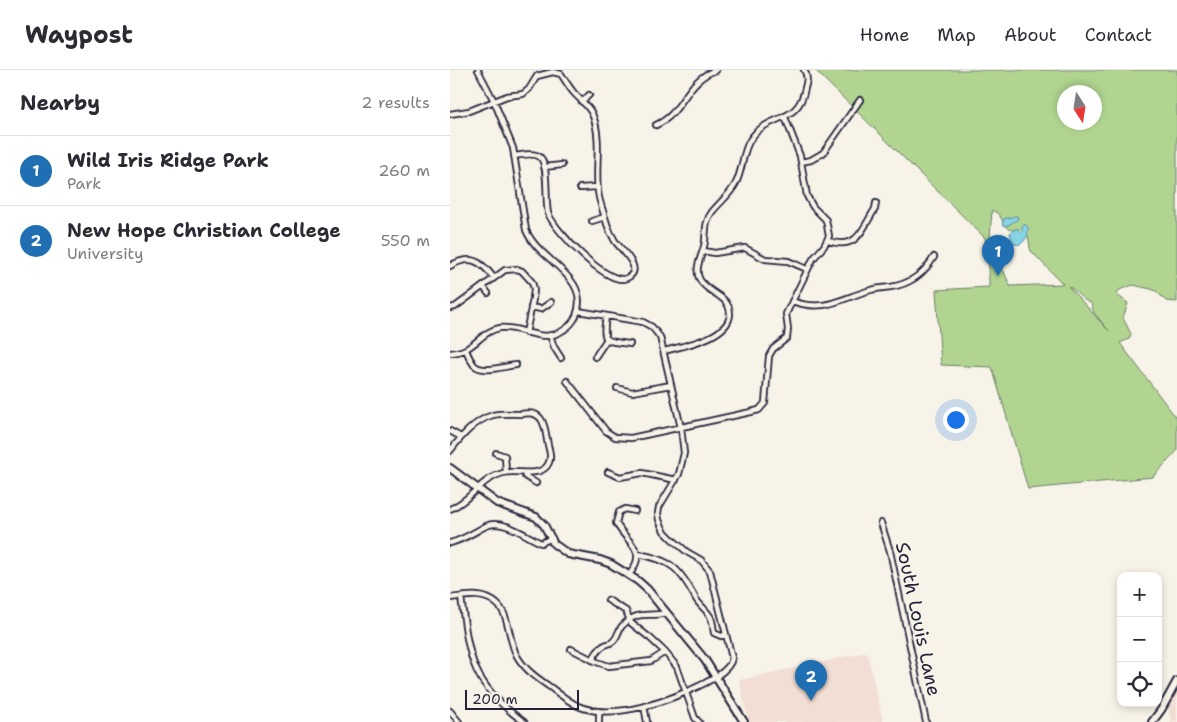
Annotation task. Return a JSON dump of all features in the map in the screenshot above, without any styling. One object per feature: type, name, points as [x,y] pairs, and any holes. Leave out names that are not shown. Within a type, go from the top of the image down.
[{"type":"street","points":[[450,353],[466,350],[491,331],[500,328],[526,332],[537,336],[550,335],[562,331],[574,321],[578,311],[579,296],[573,281],[538,249],[526,230],[511,141],[478,70]]},
{"type":"street","points":[[656,125],[672,116],[684,96],[700,78],[716,70]]},
{"type":"street","points":[[664,351],[706,339],[721,329],[730,318],[727,303],[699,278],[698,267],[703,252],[708,218],[737,183],[750,140],[763,126],[785,117],[795,111],[800,105],[807,79],[804,70]]},
{"type":"street","points":[[450,114],[469,111],[507,96],[523,94],[529,89],[534,79],[542,74],[562,72],[582,102],[592,112],[598,152],[599,197],[614,240],[632,262],[633,271],[630,276],[618,279],[594,266],[554,224],[549,215],[542,158],[529,154],[514,156]]},
{"type":"street","points":[[582,102],[589,95]]},
{"type":"street","points":[[801,162],[811,160],[823,153],[860,100]]},
{"type":"street","points":[[567,381],[606,431],[621,438],[631,438],[681,428],[761,408],[766,400],[769,359],[772,351],[787,336],[786,316],[792,301],[813,259],[828,241],[829,233],[827,222],[813,207],[807,196],[798,149],[785,117]]},
{"type":"street","points":[[544,167],[562,165]]},
{"type":"street","points":[[580,188],[598,187]]},
{"type":"street","points":[[828,241],[842,244],[854,240],[875,209],[876,203]]},
{"type":"street","points":[[592,221],[605,217]]},
{"type":"street","points":[[703,252],[715,253],[745,248],[768,259],[788,261],[807,269]]},
{"type":"street","points":[[792,301],[803,305],[820,306],[871,290],[900,286],[918,277],[929,267],[934,258]]},
{"type":"street","points":[[450,266],[468,260],[481,263],[494,278]]},
{"type":"street","points":[[450,308],[455,307],[505,270],[522,271],[532,282],[534,289],[526,332]]},
{"type":"street","points":[[484,286],[488,293]]},
{"type":"street","points":[[531,308],[541,309],[551,302]]},
{"type":"street","points":[[450,598],[480,596],[497,603],[505,614],[514,650],[526,668],[535,677],[571,702],[585,708],[599,711],[622,710],[644,706],[686,692],[716,676],[729,667],[731,663],[732,658],[710,571],[701,560],[681,548],[661,525],[658,513],[659,507],[676,480],[684,453],[681,428],[660,337],[652,327],[639,321],[578,311]]},
{"type":"street","points":[[595,357],[606,339],[604,331],[606,316]]},
{"type":"street","points":[[550,335],[554,347],[562,358]]},
{"type":"street","points":[[606,339],[611,342],[630,344]]},
{"type":"street","points":[[466,350],[475,365],[480,368],[487,369],[516,365]]},
{"type":"street","points":[[617,388],[632,392],[672,385]]},
{"type":"street","points":[[450,451],[474,425],[495,415],[536,414],[544,425],[551,456],[543,470],[524,473],[506,472],[493,476],[482,483],[463,502],[450,509]]},
{"type":"street","points":[[450,431],[461,438]]},
{"type":"street","points":[[496,453],[506,456],[506,472]]},
{"type":"street","points":[[450,468],[477,489],[506,507],[536,517],[552,538],[554,544],[568,554],[611,564],[629,575],[646,589],[705,660],[744,722]]},
{"type":"street","points":[[608,472],[620,477],[642,472],[676,480]]},
{"type":"street","points":[[524,473],[525,476],[536,483]]},
{"type":"street","points":[[629,575],[636,565],[638,554],[616,523],[619,512],[625,509],[635,511]]},
{"type":"street","name":"South Louis Lane","points":[[881,523],[890,551],[926,722]]},
{"type":"street","points":[[450,543],[460,541],[491,524],[508,526],[541,543],[552,538]]},
{"type":"street","points":[[638,554],[665,561],[679,572],[691,587],[697,601],[711,617],[714,633],[721,636],[726,635]]},
{"type":"street","points":[[461,597],[469,652],[477,674],[493,696],[524,722]]},
{"type":"street","points":[[608,600],[626,611],[631,623],[665,652],[677,667],[695,718],[699,722]]},
{"type":"street","points":[[592,660],[598,650],[612,642],[622,626],[634,616],[640,614],[656,616],[666,613]]},
{"type":"street","points":[[571,649],[603,665],[651,661],[665,652]]},
{"type":"street","points":[[1152,722],[1177,681]]},
{"type":"street","points":[[644,706],[647,722]]},
{"type":"street","points":[[450,711],[459,722]]},
{"type":"street","points":[[599,711],[599,722]]},
{"type":"shaded area","points":[[867,652],[883,722],[749,722],[739,680]]},
{"type":"shaded area","points":[[1177,691],[1177,722],[1171,722],[1168,707]]},
{"type":"green space","points":[[815,70],[1177,70],[1177,302],[1166,301],[1156,291],[1133,285],[1119,290],[1117,295],[1128,303],[1123,318],[1131,334],[1129,339],[1120,343],[1177,419],[1177,451],[1153,477],[1028,489],[992,367],[941,365],[936,290],[989,287],[989,268],[985,238]],"holes":[[[992,210],[999,215],[1005,226],[1009,229],[1025,231],[1031,251],[1063,284],[1010,286],[990,238]],[[1068,286],[1084,300],[1091,303],[1094,313],[1109,331]]]},
{"type":"water","points":[[1015,216],[1018,219],[1005,226],[1002,224],[1004,219]]},
{"type":"water","points":[[1025,224],[1029,229],[1027,231],[1028,235],[1021,244],[1014,244],[1010,233],[1017,228],[1022,232],[1022,226]]},
{"type":"place","name":"Wild Iris Ridge Park","points":[[998,276]]},
{"type":"place","name":"New Hope Christian College","points":[[811,701]]}]
